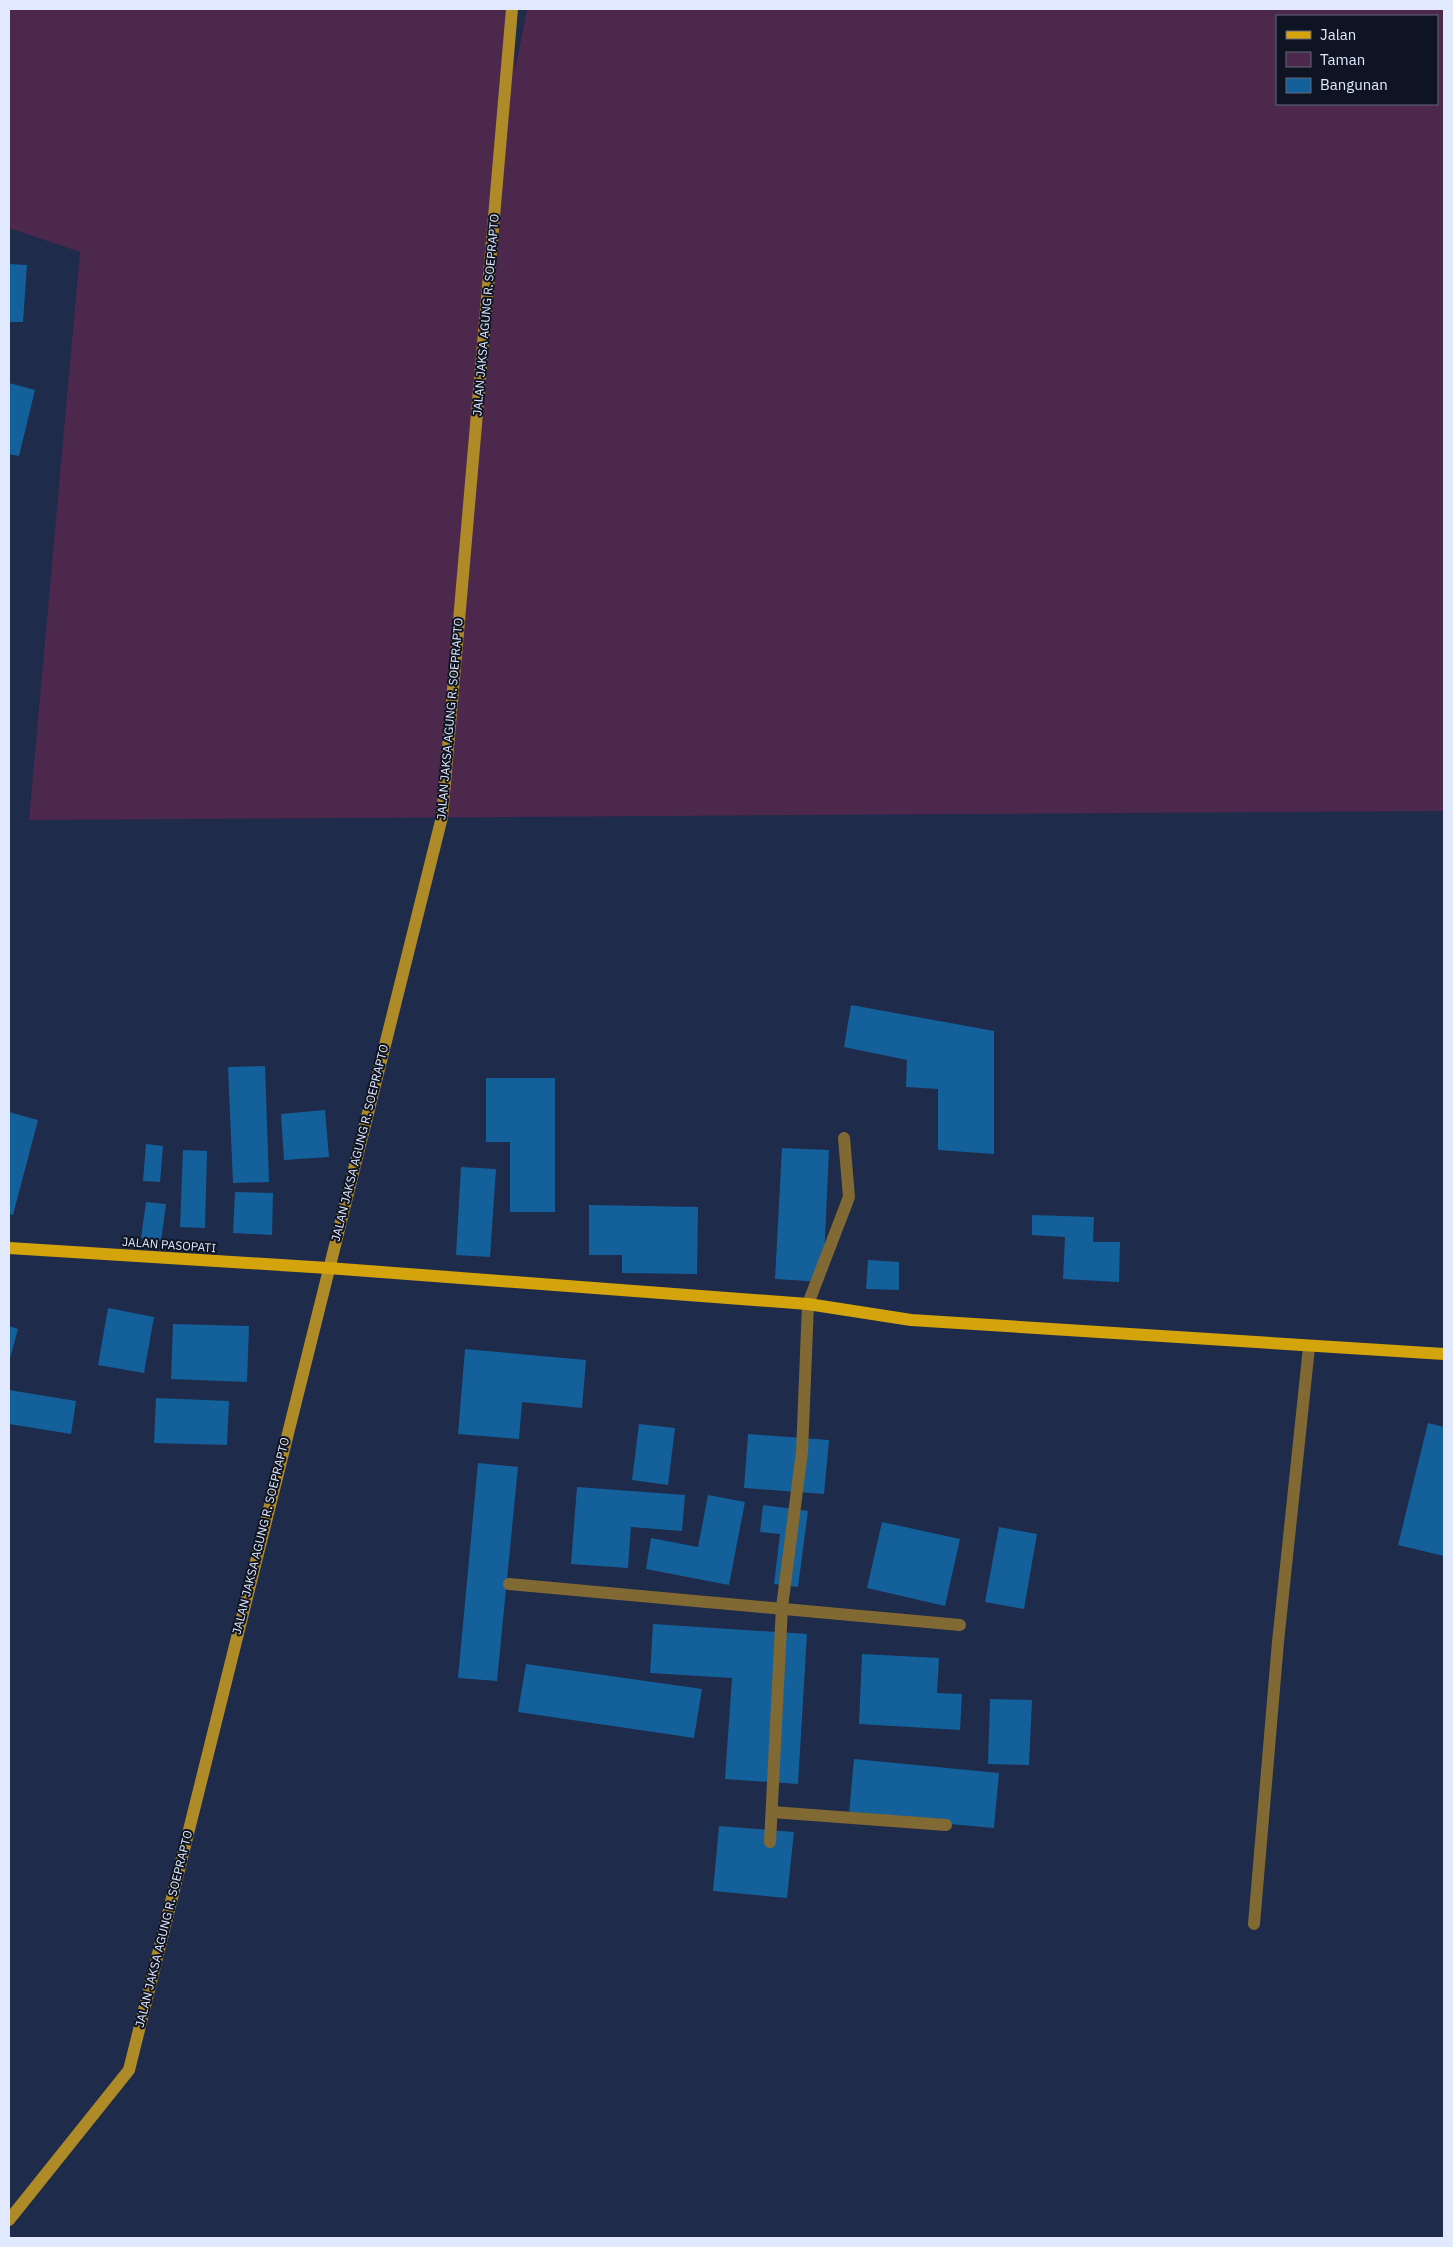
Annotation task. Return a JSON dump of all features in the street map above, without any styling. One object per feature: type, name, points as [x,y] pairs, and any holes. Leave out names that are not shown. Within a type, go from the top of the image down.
[{"type":"main road","name":"JALAN PASOPATI","points":[[9,1248],[328,1268],[808,1304],[911,1320],[1309,1347],[1444,1354]]},
{"type":"street","name":"JALAN JAKSA AGUNG R. SOEPRAPTO","points":[[9,2220],[129,2070],[442,817],[512,9]]},
{"type":"street","points":[[770,1842],[782,1607],[802,1452],[808,1304],[848,1197],[844,1138]]},
{"type":"street","points":[[1254,1924],[1278,1642],[1309,1347]]},
{"type":"street","points":[[509,1584],[782,1607],[960,1625]]},
{"type":"street","points":[[772,1812],[946,1825]]},
{"type":"green space","points":[[9,9],[514,9],[515,70],[527,9],[1444,9],[1444,811],[29,820],[80,252],[9,228]]},
{"type":"building","points":[[9,264],[27,265],[23,322],[9,322]]},
{"type":"building","points":[[9,383],[35,390],[19,456],[9,454]]},
{"type":"building","points":[[851,1005],[994,1031],[994,1154],[938,1150],[938,1089],[906,1087],[907,1060],[844,1047]]},
{"type":"building","points":[[265,1066],[269,1182],[233,1183],[228,1067]]},
{"type":"building","points":[[486,1078],[555,1078],[555,1212],[510,1212],[510,1142],[486,1142]]},
{"type":"building","points":[[325,1110],[329,1157],[284,1160],[281,1114]]},
{"type":"building","points":[[9,1112],[38,1120],[13,1215],[9,1214]]},
{"type":"building","points":[[146,1144],[163,1146],[160,1182],[143,1181]]},
{"type":"building","points":[[782,1148],[829,1150],[823,1282],[775,1279]]},
{"type":"building","points":[[183,1150],[207,1151],[205,1228],[180,1227]]},
{"type":"building","points":[[461,1167],[496,1169],[490,1257],[456,1255]]},
{"type":"building","points":[[235,1192],[273,1193],[272,1235],[233,1233]]},
{"type":"building","points":[[146,1202],[166,1204],[161,1241],[141,1238]]},
{"type":"building","points":[[589,1205],[698,1207],[697,1274],[622,1273],[622,1255],[589,1255]]},
{"type":"building","points":[[1032,1215],[1094,1217],[1093,1242],[1120,1242],[1119,1282],[1063,1279],[1065,1237],[1032,1235]]},
{"type":"building","points":[[868,1260],[899,1262],[899,1290],[866,1289]]},
{"type":"building","points":[[108,1308],[154,1317],[144,1373],[98,1365]]},
{"type":"building","points":[[173,1324],[249,1326],[247,1382],[171,1379]]},
{"type":"building","points":[[9,1326],[18,1329],[9,1362]]},
{"type":"building","points":[[465,1349],[586,1360],[582,1408],[522,1402],[519,1439],[458,1434]]},
{"type":"building","points":[[9,1390],[76,1401],[71,1434],[9,1424]]},
{"type":"building","points":[[156,1398],[229,1401],[227,1445],[154,1443]]},
{"type":"building","points":[[1428,1423],[1444,1427],[1444,1556],[1398,1545]]},
{"type":"building","points":[[639,1424],[675,1428],[668,1485],[632,1480]]},
{"type":"building","points":[[748,1434],[829,1440],[824,1494],[744,1488]]},
{"type":"building","points":[[478,1463],[518,1467],[497,1681],[458,1678]]},
{"type":"building","points":[[577,1487],[685,1495],[682,1531],[631,1527],[628,1568],[571,1564]]},
{"type":"building","points":[[708,1495],[745,1502],[729,1585],[646,1569],[651,1538],[698,1547]]},
{"type":"building","points":[[763,1505],[808,1511],[798,1587],[774,1584],[780,1534],[760,1532]]},
{"type":"building","points":[[882,1522],[960,1539],[945,1606],[867,1588]]},
{"type":"building","points":[[999,1527],[1037,1534],[1024,1609],[985,1602]]},
{"type":"building","points":[[653,1624],[807,1634],[798,1784],[725,1779],[732,1678],[650,1673]]},
{"type":"building","points":[[862,1654],[939,1658],[937,1693],[962,1694],[960,1730],[859,1724]]},
{"type":"building","points":[[526,1664],[702,1689],[694,1738],[518,1712]]},
{"type":"building","points":[[990,1699],[1032,1700],[1029,1765],[988,1764]]},
{"type":"building","points":[[854,1759],[999,1773],[994,1828],[849,1815]]},
{"type":"building","points":[[719,1826],[794,1832],[787,1898],[713,1891]]}]
